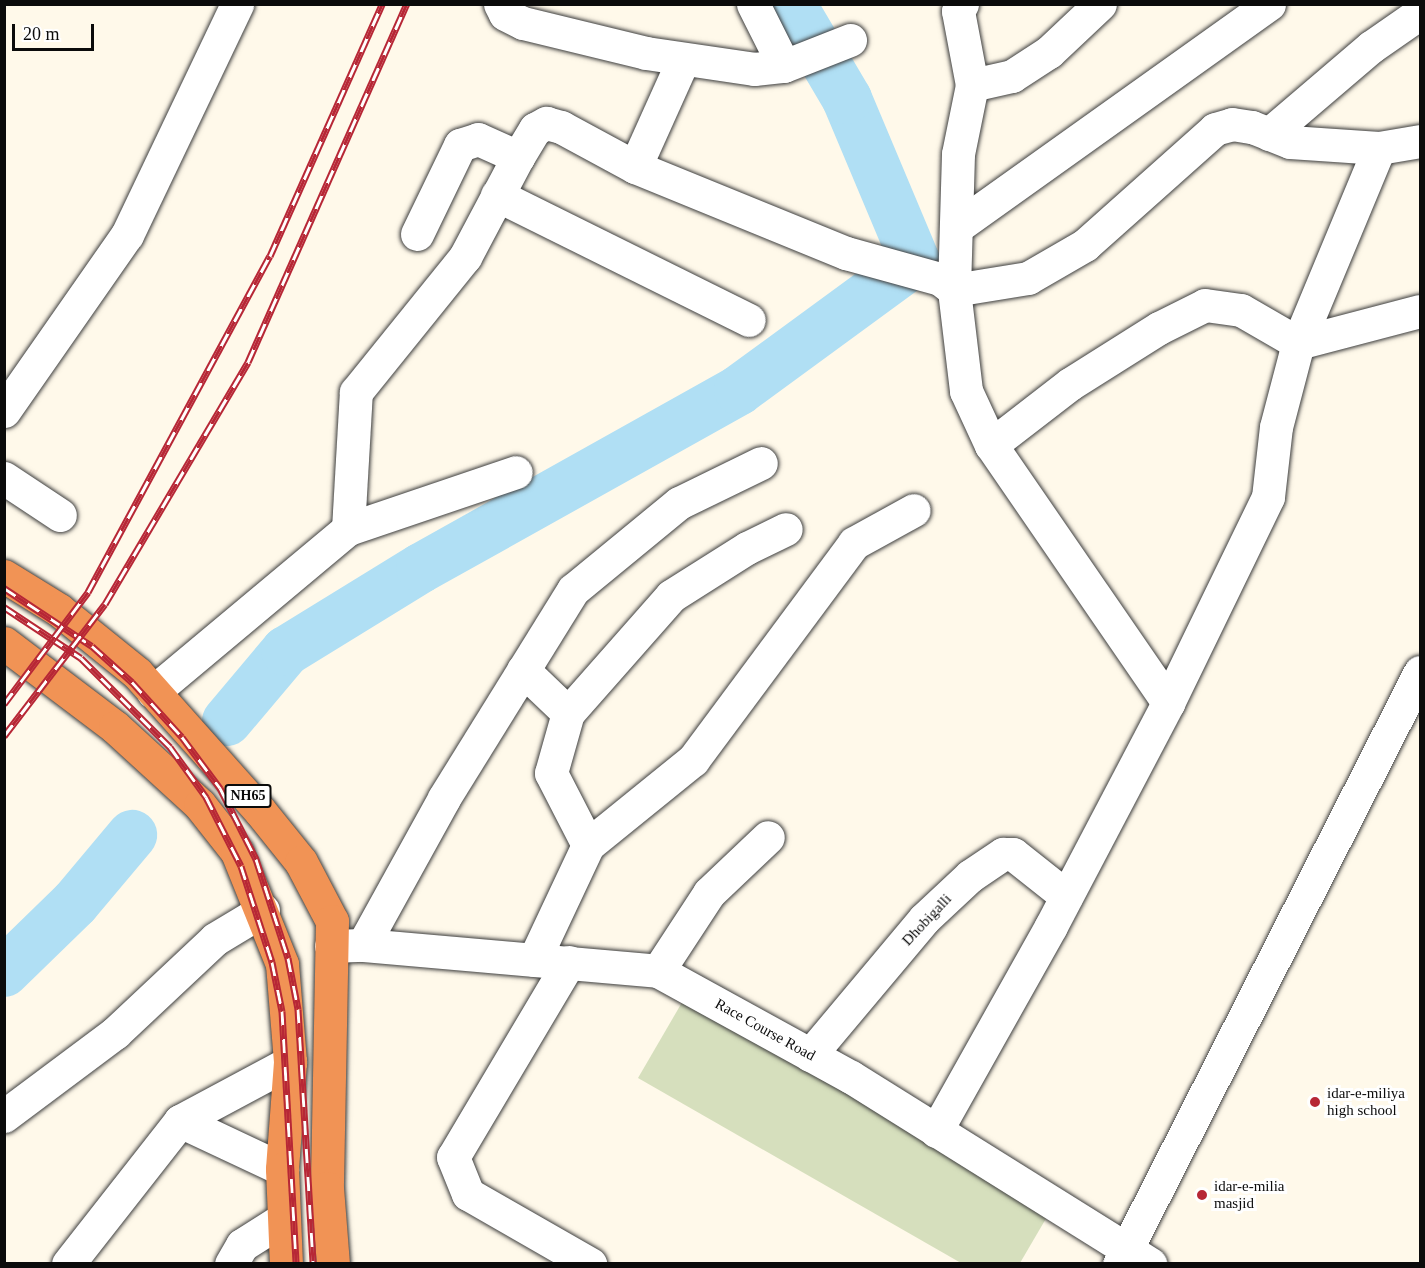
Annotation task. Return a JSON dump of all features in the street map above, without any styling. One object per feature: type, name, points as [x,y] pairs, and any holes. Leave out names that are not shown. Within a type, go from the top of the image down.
[{"type":"highway","name":"NH65","points":[[4,576],[59,610],[137,673],[260,811],[301,862],[332,921],[327,1188],[333,1263]]},
{"type":"highway","name":"NH65","points":[[4,643],[115,727],[200,805],[237,852],[263,910],[282,964],[290,1062],[282,1169],[286,1263]]},
{"type":"street","points":[[4,411],[127,235],[237,4]]},
{"type":"street","points":[[500,4],[505,14],[523,23],[683,60],[754,69],[784,66],[850,40]]},
{"type":"street","points":[[753,4],[784,66]]},
{"type":"street","points":[[962,4],[958,12],[972,86],[958,154],[958,226],[947,284],[966,391],[991,445],[1168,703]]},
{"type":"street","points":[[972,86],[1021,70],[1049,52],[1100,4]]},
{"type":"street","points":[[958,226],[1269,4]]},
{"type":"street","points":[[1269,134],[1371,47],[1420,13]]},
{"type":"street","points":[[635,167],[683,60]]},
{"type":"street","points":[[348,530],[356,392],[465,257],[518,158],[536,129],[546,123],[561,126],[635,167],[846,253],[947,284],[1028,278],[1085,245],[1215,129],[1232,124],[1290,142],[1379,148],[1420,141]]},
{"type":"street","points":[[417,234],[460,145],[478,139],[518,158]]},
{"type":"street","points":[[936,1131],[1066,896],[1168,703],[1268,497],[1276,427],[1298,343],[1379,148]]},
{"type":"street","points":[[497,195],[749,320]]},
{"type":"street","points":[[991,445],[1070,384],[1159,328],[1205,305],[1240,310],[1298,343],[1420,311]]},
{"type":"street","points":[[363,945],[444,798],[573,590],[679,503],[761,464]]},
{"type":"street","points":[[153,692],[348,530],[516,472]]},
{"type":"street","points":[[4,478],[60,515]]},
{"type":"street","points":[[534,960],[588,845],[693,760],[854,543],[914,510]]},
{"type":"street","points":[[588,845],[551,773],[568,713],[671,596],[747,548],[786,529]]},
{"type":"street","points":[[524,670],[568,713]]},
{"type":"street","points":[[1131,1259],[1420,672]]},
{"type":"street","points":[[658,971],[709,893],[768,837]]},
{"type":"street","name":"Dhobigalli","points":[[810,1055],[924,919],[970,876],[1003,854],[1013,854],[1066,896]]},
{"type":"street","points":[[4,1116],[115,1033],[215,939],[263,910]]},
{"type":"street","name":"Race Course Road","points":[[331,946],[363,945],[658,971],[810,1055],[936,1131],[1131,1259]]},
{"type":"street","points":[[569,962],[453,1157],[468,1194],[590,1263]]},
{"type":"street","points":[[68,1261],[180,1120],[290,1062]]},
{"type":"street","points":[[180,1120],[282,1169]]},
{"type":"street","points":[[231,1263],[242,1245],[283,1220]]},
{"type":"green space","points":[[684,999],[1051,1210],[1020,1263],[961,1263],[638,1078]]},
{"type":"waterway","points":[[227,721],[286,651],[421,568],[739,390],[915,261],[847,99],[791,4]]},
{"type":"waterway","points":[[4,972],[75,903],[132,835]]},
{"type":"railway","points":[[4,704],[88,592],[270,256],[382,4]]},
{"type":"railway","points":[[4,736],[105,604],[248,362],[407,4]]},
{"type":"railway","points":[[4,588],[92,646],[132,682],[182,737],[220,788],[256,859],[288,958],[298,1009],[313,1264]]},
{"type":"railway","points":[[4,607],[81,658],[170,747],[206,797],[241,866],[272,962],[282,1011],[296,1264]]},
{"type":"place","name":"idar-e-miliya high school","points":[[1315,1102]]},
{"type":"place","name":"idar-e-milia masjid","points":[[1202,1195]]}]
